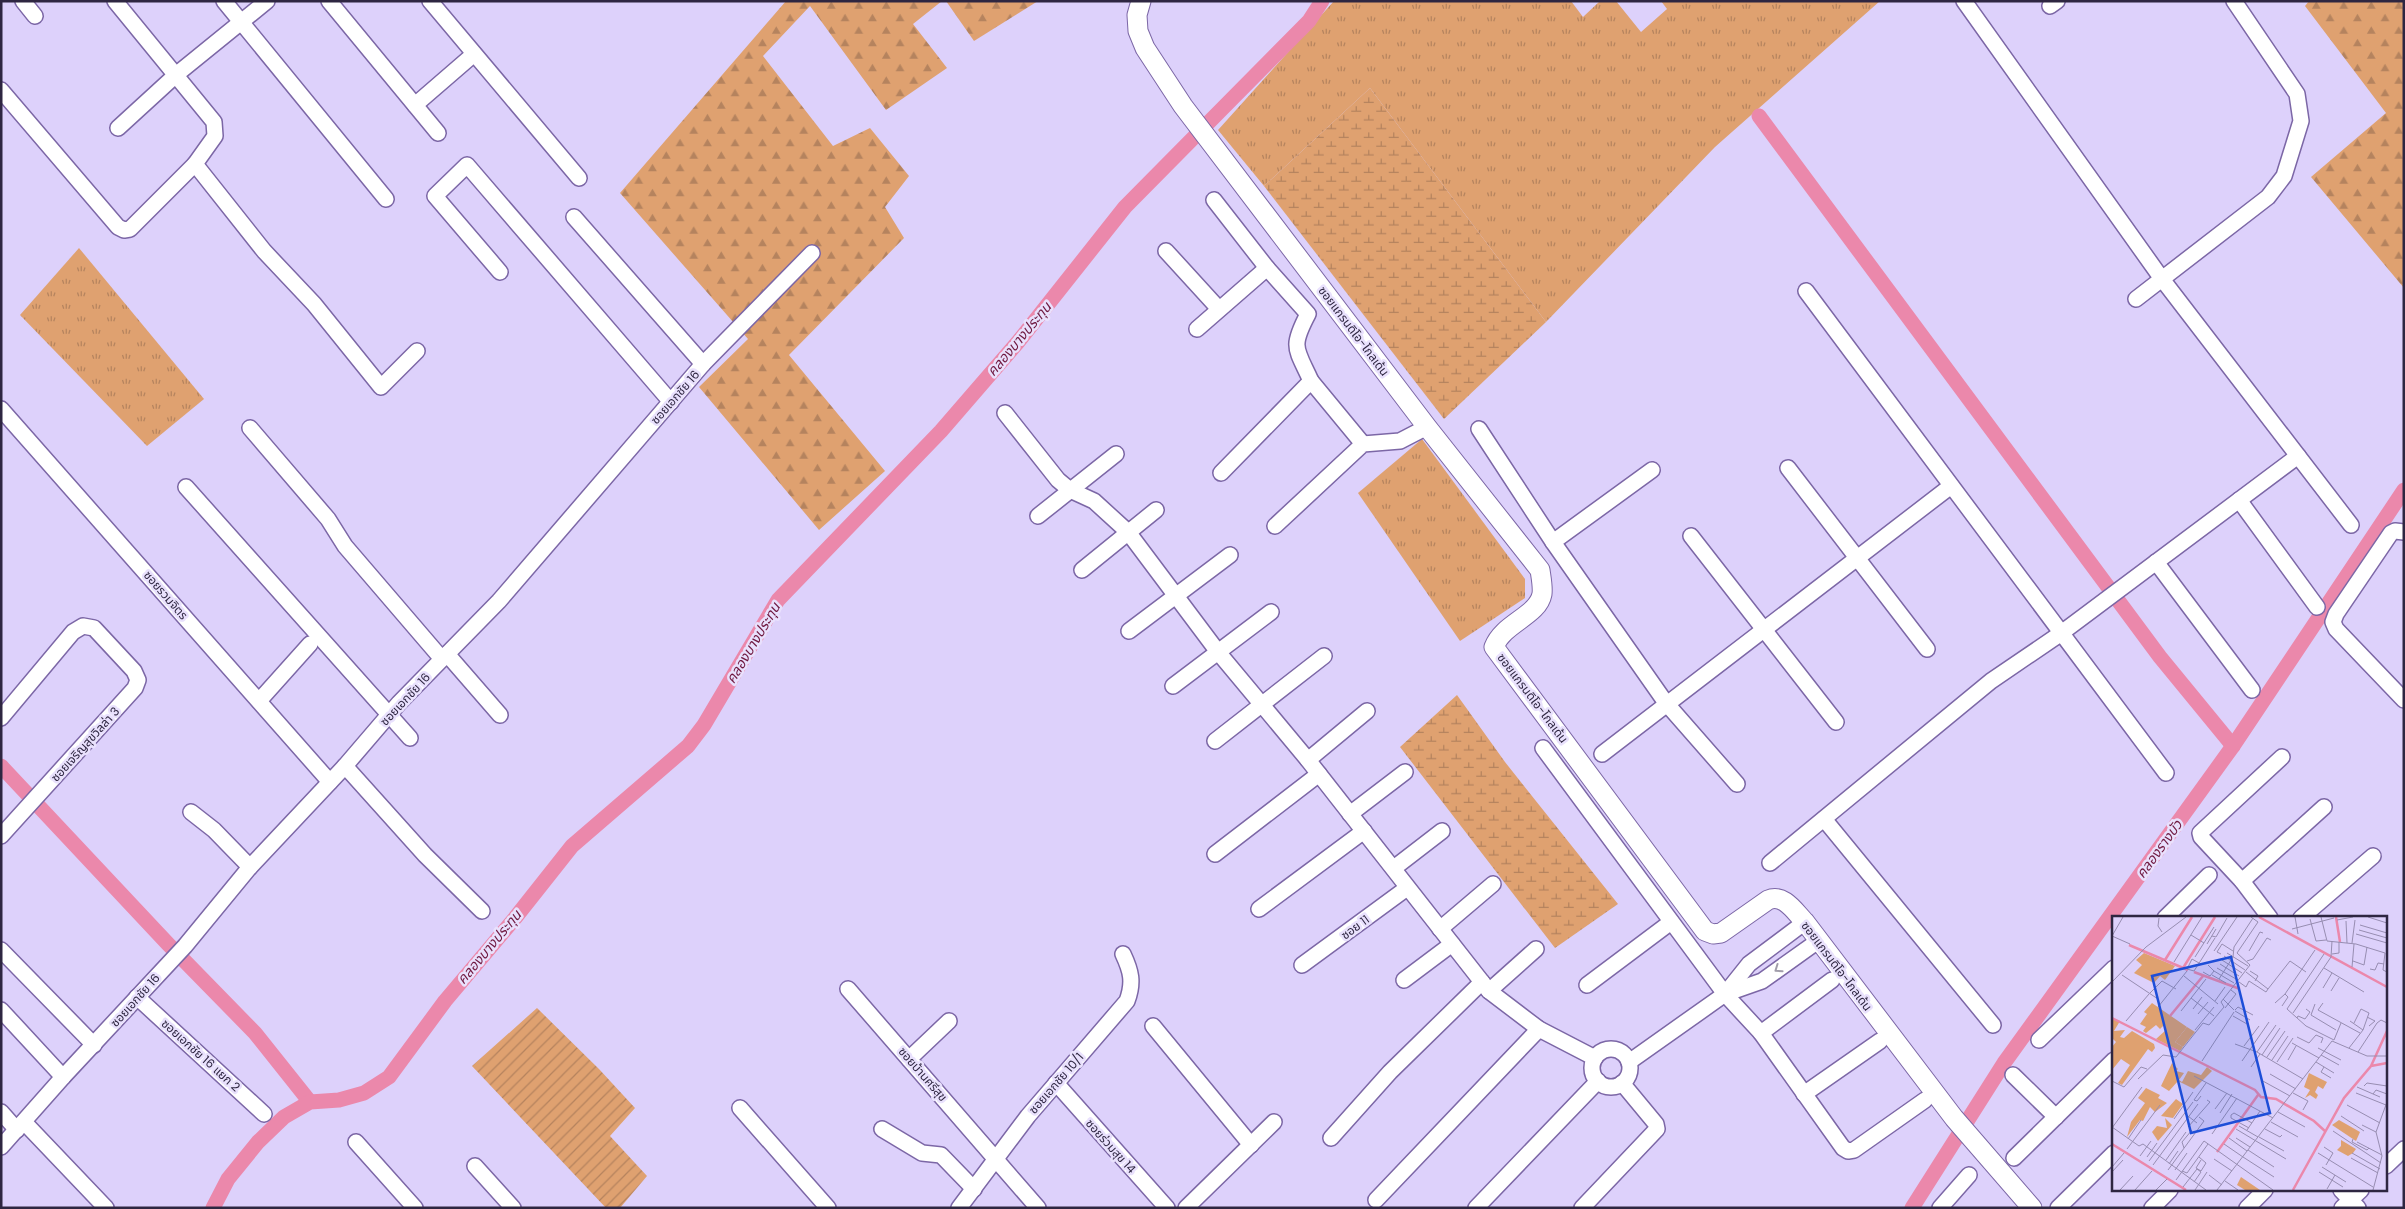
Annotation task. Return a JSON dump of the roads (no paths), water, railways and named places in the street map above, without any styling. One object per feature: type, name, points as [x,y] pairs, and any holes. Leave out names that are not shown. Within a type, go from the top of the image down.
[{"type":"street","points":[[23,1],[35,16]]},
{"type":"street","points":[[1,90],[118,227],[124,230],[130,229],[195,164],[215,136],[216,129],[214,122],[177,74],[115,1]]},
{"type":"street","points":[[224,1],[386,199]]},
{"type":"street","points":[[118,128],[177,74],[267,1]]},
{"type":"street","points":[[329,1],[438,133]]},
{"type":"street","points":[[430,1],[579,178]]},
{"type":"street","name":"ซอยแกรนดิโอ-โกลเด้น","points":[[1141,1],[1137,15],[1138,31],[1145,48],[1183,106],[1427,427],[1540,570],[1542,594],[1535,607],[1506,628],[1498,637],[1494,647],[1705,931],[1713,934],[1721,933],[1772,898],[1784,900],[1805,922],[1954,1118],[2032,1208]]},
{"type":"street","points":[[1964,1],[2162,279],[2351,525]]},
{"type":"street","points":[[2136,299],[2268,197],[2284,176],[2301,121],[2297,94],[2234,1]]},
{"type":"street","points":[[415,104],[474,54]]},
{"type":"street","points":[[195,164],[264,251],[314,304],[381,387],[417,351]]},
{"type":"street","points":[[500,272],[435,196],[467,165],[671,402]]},
{"type":"street","points":[[1214,200],[1267,268],[1308,314],[1296,336],[1297,351],[1311,381],[1363,444]]},
{"type":"street","points":[[574,217],[703,364]]},
{"type":"street","points":[[1166,251],[1219,309]]},
{"type":"street","name":"ซอยเอกชัย 16","points":[[1,1148],[63,1077],[185,946],[250,867],[345,766],[390,714],[499,601],[703,364],[812,253]]},
{"type":"street","points":[[1196,329],[1267,268]]},
{"type":"street","points":[[1806,290],[2060,634],[2166,773]]},
{"type":"street","points":[[1220,473],[1311,381]]},
{"type":"street","name":"ซอยรวมจิตร","points":[[1,409],[330,782]]},
{"type":"street","points":[[1005,413],[1058,480],[1070,490],[1094,501],[1128,532],[1218,652],[1308,760],[1486,986],[1539,1029],[1594,1058]]},
{"type":"street","points":[[1275,526],[1363,444],[1400,441],[1427,427]]},
{"type":"street","points":[[250,428],[328,519],[344,546],[444,657],[500,715]]},
{"type":"street","points":[[1479,429],[1553,542],[1666,703],[1738,784]]},
{"type":"street","points":[[1038,516],[1116,454]]},
{"type":"street","points":[[1770,863],[1991,681],[2060,634],[2298,456]]},
{"type":"street","points":[[1788,468],[1927,649]]},
{"type":"street","points":[[1553,542],[1652,470]]},
{"type":"street","points":[[1602,754],[1951,486]]},
{"type":"street","points":[[186,487],[410,738]]},
{"type":"street","points":[[2239,500],[2318,607]]},
{"type":"street","points":[[1082,570],[1156,510]]},
{"type":"street","points":[[2404,532],[2395,531],[2391,533],[2336,614],[2333,622],[2336,629],[2404,700]]},
{"type":"street","points":[[1691,536],[1836,722]]},
{"type":"street","points":[[1129,631],[1230,555]]},
{"type":"street","points":[[2156,562],[2252,690]]},
{"type":"street","points":[[1173,686],[1271,612]]},
{"type":"street","name":"ซอยเจริญสุขวิลล่า 3","points":[[1,718],[73,632],[83,626],[94,628],[134,671],[138,680],[135,688],[1,836]]},
{"type":"street","points":[[259,701],[310,644]]},
{"type":"street","points":[[1215,741],[1324,656]]},
{"type":"street","points":[[1308,760],[1366,711]]},
{"type":"street","points":[[1543,748],[1725,994],[1761,1033],[1842,1148],[1848,1152],[1854,1150],[1925,1100]]},
{"type":"street","points":[[2265,916],[2242,881],[2201,837],[2200,833],[2282,757]]},
{"type":"street","points":[[345,766],[425,855],[482,911]]},
{"type":"street","points":[[1350,814],[1405,772]]},
{"type":"street","points":[[1215,854],[1319,774]]},
{"type":"street","points":[[2242,881],[2324,807]]},
{"type":"street","points":[[191,812],[214,830],[250,867]]},
{"type":"street","points":[[1824,819],[1993,1025]]},
{"type":"street","points":[[1259,909],[1364,831]]},
{"type":"street","points":[[1394,868],[1442,831]]},
{"type":"street","points":[[2303,916],[2373,856]]},
{"type":"street","points":[[2167,916],[2209,875]]},
{"type":"street","points":[[1440,928],[1493,884]]},
{"type":"street","name":"ซอย 11","points":[[1302,965],[1407,888]]},
{"type":"street","points":[[1587,985],[1671,922]]},
{"type":"street","points":[[1725,994],[1749,964],[1805,922]]},
{"type":"street","points":[[1629,1062],[1725,994],[1762,981],[1818,941]]},
{"type":"street","points":[[1404,980],[1452,944]]},
{"type":"street","points":[[1331,1138],[1390,1072],[1486,986],[1536,948]]},
{"type":"street","points":[[1,950],[94,1045]]},
{"type":"street","name":"ซอยเอกชัย 10/1","points":[[959,1208],[997,1160],[1028,1116],[1127,1000],[1132,982],[1131,972],[1122,954]]},
{"type":"street","points":[[2039,1040],[2112,970]]},
{"type":"street","points":[[1761,1033],[1832,980]]},
{"type":"street","name":"ซอยบ้านศรีสุข","points":[[848,989],[1038,1208]]},
{"type":"street","name":"ซอยเอกชัย 16 แยก 2","points":[[137,997],[264,1114]]},
{"type":"street","points":[[1,1010],[63,1077]]},
{"type":"street","points":[[909,1059],[950,1021]]},
{"type":"street","points":[[1153,1026],[1251,1145]]},
{"type":"street","points":[[1376,1200],[1539,1029]]},
{"type":"street","points":[[1804,1094],[1880,1041]]},
{"type":"street","points":[[1613,1049],[1624,1054],[1629,1062],[1630,1071],[1622,1083],[1612,1087],[1598,1081],[1592,1073],[1594,1058],[1602,1051],[1613,1049]]},
{"type":"street","points":[[2014,1158],[2112,1062]]},
{"type":"street","points":[[2014,1075],[2056,1117]]},
{"type":"street","points":[[1476,1208],[1598,1081]]},
{"type":"street","points":[[1582,1208],[1657,1128],[1656,1124],[1622,1083]]},
{"type":"street","name":"ซอยร่วมสุข 14","points":[[1056,1084],[1167,1208]]},
{"type":"street","points":[[740,1108],[828,1208]]},
{"type":"street","points":[[1,1112],[21,1126],[106,1208]]},
{"type":"street","points":[[1186,1208],[1274,1122]]},
{"type":"street","points":[[882,1129],[922,1153],[941,1155],[974,1189]]},
{"type":"street","points":[[356,1142],[415,1208]]},
{"type":"street","points":[[2388,1164],[2404,1150]]},
{"type":"street","points":[[2058,1208],[2112,1155]]},
{"type":"street","points":[[475,1166],[504,1205]]},
{"type":"street","points":[[1940,1208],[1969,1175]]},
{"type":"street","points":[[2152,1208],[2168,1192]]},
{"type":"street","points":[[2247,1208],[2263,1192]]},
{"type":"waterway","name":"คลองบางประทุน","points":[[213,1208],[228,1179],[258,1142],[284,1117],[310,1102],[339,1100],[364,1093],[389,1077],[445,1001],[515,918],[572,846],[688,746],[704,725],[778,600],[941,431],[1018,342],[1125,207],[1309,21],[1322,1]]},
{"type":"waterway","points":[[1759,116],[2160,657],[2233,746]]},
{"type":"waterway","name":"คลองรางบัว","points":[[1912,1208],[2004,1063],[2233,746],[2404,490]]},
{"type":"waterway","points":[[1,766],[168,944],[255,1033],[310,1102]]}]
